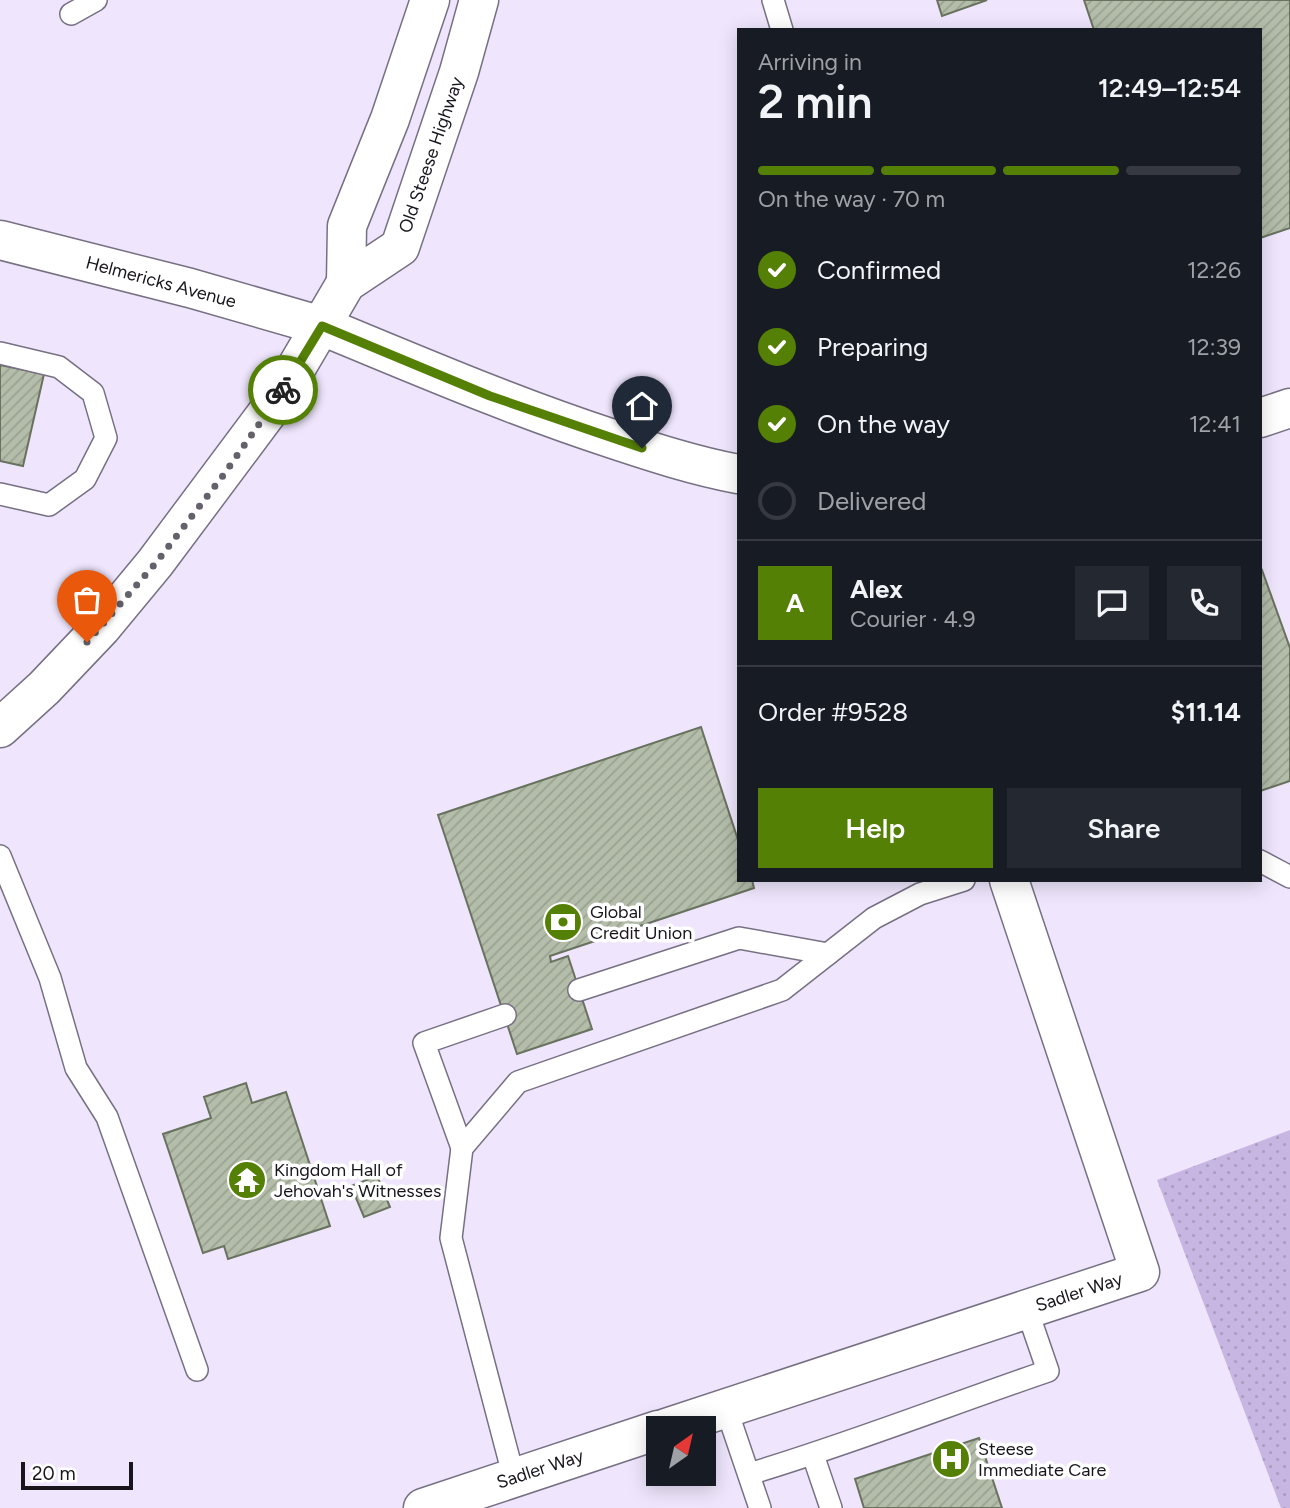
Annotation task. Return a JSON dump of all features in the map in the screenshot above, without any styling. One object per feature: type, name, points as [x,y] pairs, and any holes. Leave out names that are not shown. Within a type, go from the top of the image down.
[{"type":"street","name":"Old Steese Highway","points":[[346,283],[347,226],[390,119],[430,0]]},
{"type":"street","name":"Old Steese Highway","points":[[0,728],[44,688],[155,564],[279,397],[346,283],[400,247],[459,72],[479,0]]},
{"type":"street","name":"Helmericks Avenue","points":[[0,240],[190,288],[322,326],[490,396],[664,455],[737,474]]},
{"type":"street","points":[[1262,417],[1290,408]]},
{"type":"street","name":"Sadler Way","points":[[702,1416],[1140,1272],[1010,882]]},
{"type":"street","name":"Sadler Way","points":[[423,1508],[646,1434]]},
{"type":"lane","points":[[71,14],[96,0]]},
{"type":"lane","points":[[773,0],[781,28]]},
{"type":"lane","points":[[0,353],[59,366],[93,393],[106,438],[85,479],[49,505],[0,494]]},
{"type":"lane","points":[[0,856],[50,978],[76,1068],[107,1117],[197,1370]]},
{"type":"lane","points":[[1262,862],[1290,877]]},
{"type":"lane","points":[[462,1148],[518,1082],[782,990],[874,918],[920,894],[958,882]]},
{"type":"lane","points":[[579,990],[739,938],[828,954]]},
{"type":"lane","points":[[505,1015],[424,1043],[462,1148],[451,1238],[514,1478]]},
{"type":"lane","points":[[749,1474],[813,1455],[1048,1371],[1027,1310]]},
{"type":"lane","points":[[726,1408],[760,1508]]},
{"type":"lane","points":[[813,1455],[831,1508]]},
{"type":"shaded area","points":[[0,0],[1290,0],[1290,1508],[0,1508]]},
{"type":"shaded area","points":[[1290,1130],[1290,1508],[1281,1508],[1157,1180]]},
{"type":"building","points":[[937,0],[987,0],[942,16]]},
{"type":"building","points":[[1084,0],[1290,0],[1290,228],[1262,237],[1262,28],[1093,28]]},
{"type":"building","points":[[0,365],[44,374],[23,466],[0,461]]},
{"type":"building","points":[[1262,570],[1290,648],[1290,781],[1262,790]]},
{"type":"building","name":"Global Credit Union","points":[[701,727],[737,837],[737,882],[752,882],[754,888],[550,956],[551,962],[568,956],[592,1029],[517,1054],[438,815]]},
{"type":"building","name":"Kingdom Hall of Jehovah's Witnesses","points":[[246,1083],[252,1103],[286,1092],[330,1226],[228,1259],[224,1246],[203,1253],[163,1134],[211,1118],[204,1097]]},
{"type":"building","points":[[377,1176],[390,1207],[364,1217],[351,1186]]},
{"type":"building","name":"Steese Immediate Care","points":[[979,1438],[1002,1508],[864,1508],[855,1479]]},
{"type":"way so far","points":[[87,642],[155,564],[222,477],[283,390]]},
{"type":"place","name":"Global Credit Union","points":[[563,922]]},
{"type":"place","name":"Kingdom Hall of Jehovah's Witnesses","points":[[247,1180]]},
{"type":"place","name":"Steese Immediate Care","points":[[951,1459]]},
{"type":"route","points":[[283,390],[322,326],[490,396],[642,448]]}]
